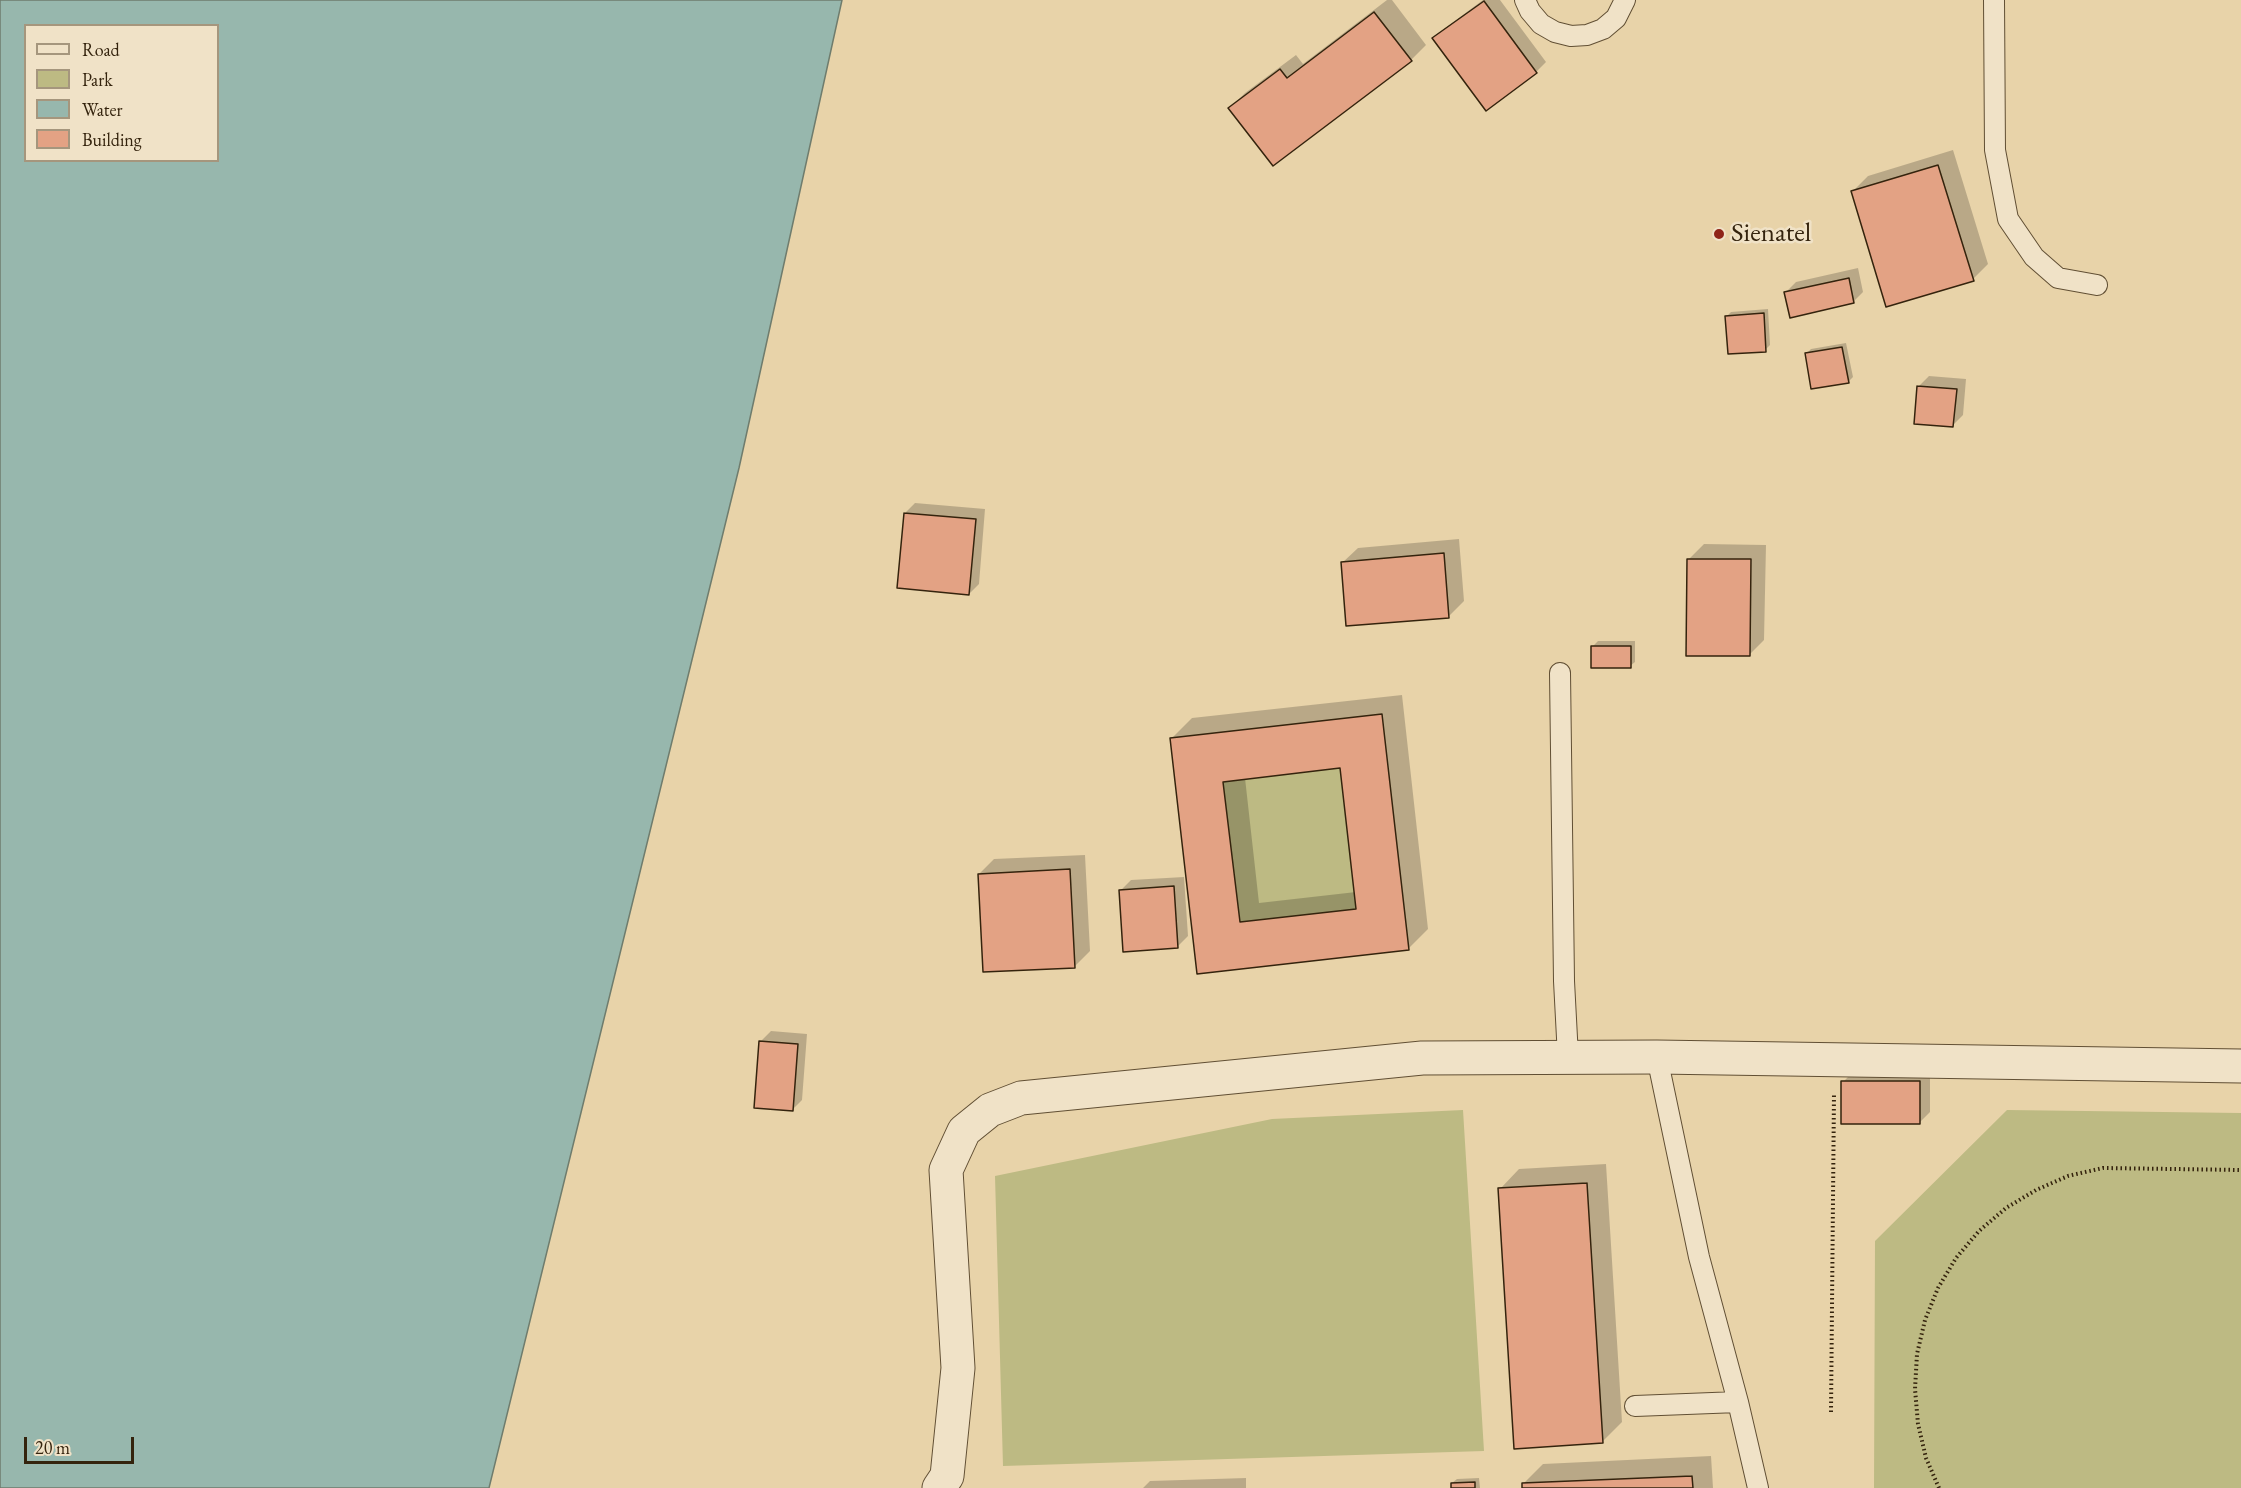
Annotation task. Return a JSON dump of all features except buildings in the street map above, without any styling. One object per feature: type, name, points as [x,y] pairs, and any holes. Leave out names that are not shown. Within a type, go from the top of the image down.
[{"type":"street","points":[[939,1488],[947,1476],[958,1368],[946,1170],[964,1131],[990,1110],[1021,1098],[1422,1058],[1656,1057],[2241,1066]]},
{"type":"lane","points":[[1525,0],[1530,11],[1541,24],[1555,32],[1571,36],[1587,35],[1603,29],[1616,18],[1625,0]]},
{"type":"lane","points":[[1994,0],[1995,150],[2008,219],[2034,257],[2058,278],[2097,285]]},
{"type":"lane","points":[[1560,674],[1564,981],[1568,1057]]},
{"type":"lane","points":[[1656,1057],[1699,1257],[1738,1402],[1758,1488]]},
{"type":"lane","points":[[1635,1406],[1738,1402]]},
{"type":"path","points":[[1831,1412],[1835,1060]]},
{"type":"path","points":[[1939,1488],[1926,1458],[1918,1424],[1915,1389],[1917,1354],[1925,1320],[1938,1288],[1956,1258],[1979,1231],[2006,1208],[2036,1190],[2068,1176],[2103,1168],[2241,1170]]},
{"type":"green space","points":[[1340,768],[1356,909],[1240,922],[1223,782]]},
{"type":"green space","points":[[1463,1110],[1484,1451],[1003,1466],[995,1176],[1272,1119]]},
{"type":"green space","points":[[2007,1110],[2241,1113],[2241,1488],[1874,1488],[1875,1241]]},
{"type":"water","points":[[0,0],[842,0],[739,468],[489,1488],[0,1488]]},
{"type":"place","name":"Sienatel","points":[[1719,234]]}]
